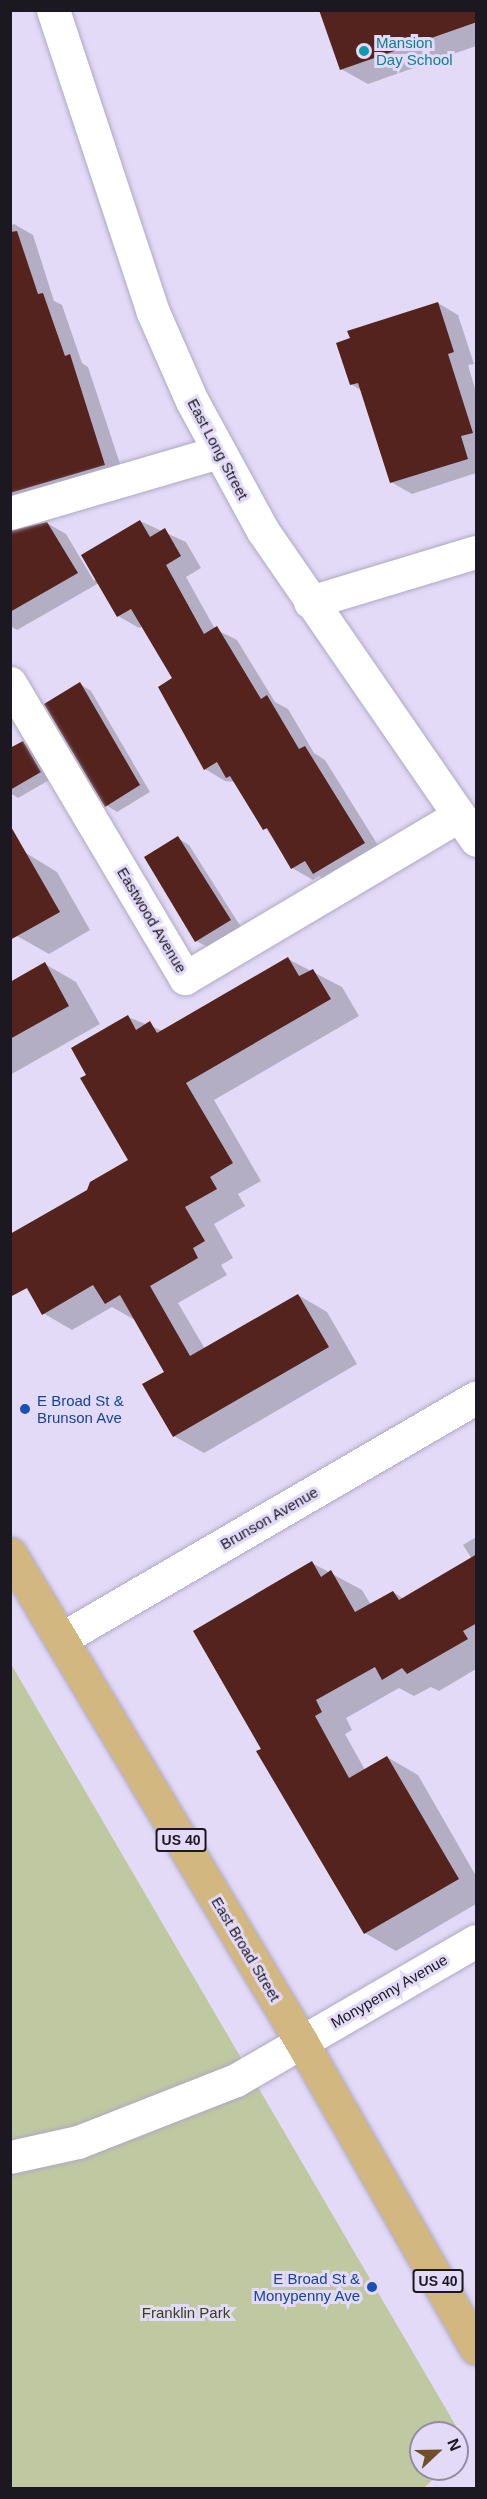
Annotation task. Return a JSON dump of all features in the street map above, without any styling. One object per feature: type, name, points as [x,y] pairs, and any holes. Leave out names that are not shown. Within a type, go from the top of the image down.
[{"type":"main road","name":"East Broad Street","points":[[10,1554],[301,2041],[477,2348]]},
{"type":"street","name":"East Long Street","points":[[53,10],[152,310],[218,452],[310,602],[468,827]]},
{"type":"street","points":[[10,513],[218,452]]},
{"type":"street","points":[[310,602],[477,552]]},
{"type":"street","name":"Eastwood Avenue","points":[[10,683],[185,978],[468,827]]},
{"type":"street","name":"Brunson Avenue","points":[[61,1639],[477,1396]]},
{"type":"street","name":"Monypenny Avenue","points":[[10,2157],[78,2142],[236,2080],[477,1941]]},
{"type":"green space","name":"Franklin Park","points":[[11,1664],[453,2421],[409,2421],[409,2481],[431,2481],[424,2488],[11,2488]]},
{"type":"building","name":"Mansion Day School","points":[[319,10],[477,10],[477,22],[340,70]]},
{"type":"building","points":[[17,231],[38,294],[43,293],[65,356],[70,354],[105,465],[10,493],[10,232]]},
{"type":"building","points":[[438,302],[454,352],[448,354],[473,433],[461,436],[468,459],[390,483],[358,383],[350,385],[336,343],[350,338],[347,331]]},
{"type":"building","points":[[140,520],[150,537],[165,528],[181,556],[166,565],[204,634],[217,626],[261,699],[267,695],[299,749],[305,746],[365,843],[313,874],[305,861],[291,869],[267,828],[263,830],[230,776],[226,778],[217,762],[204,770],[158,687],[172,678],[131,609],[117,617],[81,555]]},
{"type":"building","points":[[47,522],[78,573],[10,612],[10,531]]},
{"type":"building","points":[[80,682],[140,785],[105,807],[44,704]]},
{"type":"building","points":[[23,741],[41,772],[10,790],[10,748]]},
{"type":"building","points":[[10,825],[60,912],[10,940]]},
{"type":"building","points":[[178,836],[231,920],[195,942],[144,857]]},
{"type":"building","points":[[288,957],[299,976],[313,969],[331,999],[186,1083],[233,1163],[210,1177],[217,1189],[185,1207],[205,1241],[193,1248],[198,1258],[150,1286],[190,1356],[298,1294],[329,1347],[173,1437],[142,1384],[164,1372],[120,1295],[105,1304],[93,1285],[42,1315],[27,1288],[10,1297],[10,1234],[87,1190],[90,1182],[128,1160],[80,1078],[86,1075],[71,1048],[128,1015],[136,1030],[150,1021],[157,1033]]},
{"type":"building","points":[[45,962],[69,1006],[10,1039],[10,982]]},
{"type":"building","points":[[477,1554],[477,1623],[463,1631],[468,1639],[407,1674],[402,1668],[382,1680],[375,1667],[316,1700],[322,1712],[315,1716],[349,1778],[387,1756],[459,1879],[364,1934],[256,1751],[261,1749],[193,1631],[312,1561],[321,1577],[331,1570],[355,1612],[393,1591],[399,1600]]},
{"type":"place","name":"Mansion Day School","points":[[364,51]]},
{"type":"place","name":"E Broad St & Brunson Ave","points":[[25,1409]]},
{"type":"place","name":"E Broad St & Monypenny Ave","points":[[372,2287]]}]
